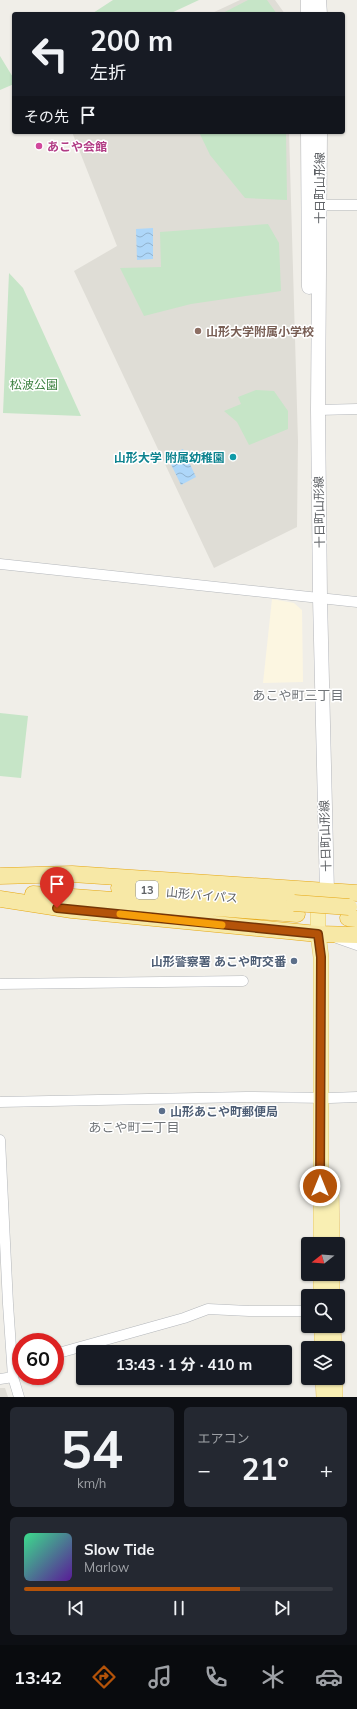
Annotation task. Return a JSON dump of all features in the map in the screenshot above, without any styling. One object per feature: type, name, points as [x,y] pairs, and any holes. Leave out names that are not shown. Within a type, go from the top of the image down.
[{"type":"highway","points":[[0,876],[72,874],[357,893]]},
{"type":"highway","name":"山形バイパス","points":[[0,879],[296,909]]},
{"type":"highway","name":"山形バイパス","points":[[0,892],[353,913]]},
{"type":"highway","points":[[0,899],[72,910],[324,935],[357,935]]},
{"type":"main road","points":[[308,0],[308,12]]},
{"type":"main road","points":[[319,0],[320,12]]},
{"type":"main road","name":"十日町山形線","points":[[308,134],[317,597]]},
{"type":"main road","name":"十日町山形線","points":[[320,134],[315,743],[320,886],[323,891]]},
{"type":"main road","points":[[321,1237],[325,1098],[323,891]]},
{"type":"main road","points":[[325,1098],[332,1237]]},
{"type":"main road","points":[[323,1385],[324,1397]]},
{"type":"main road","points":[[335,1385],[335,1397]]},
{"type":"street","points":[[319,205],[357,205]]},
{"type":"street","points":[[318,410],[357,409]]},
{"type":"street","points":[[0,564],[357,602]]},
{"type":"street","points":[[323,891],[357,884]]},
{"type":"street","points":[[324,935],[357,945]]},
{"type":"street","points":[[0,984],[243,981]]},
{"type":"street","points":[[0,1102],[238,1097],[357,1097]]},
{"type":"street","points":[[0,1140],[8,1304],[12,1333]]},
{"type":"street","points":[[64,1351],[184,1318],[208,1309],[301,1311]]},
{"type":"street","points":[[0,1379],[12,1377]]},
{"type":"street","points":[[16,1385],[20,1397]]},
{"type":"shaded area","points":[[240,0],[275,0],[284,12],[214,12]]},
{"type":"shaded area","name":"山形大学附属小学校","points":[[73,134],[289,134],[298,441],[297,527],[214,568],[74,271],[117,246]]},
{"type":"shaded area","points":[[272,599],[294,603],[302,610],[303,682],[263,683]]},
{"type":"shaded area","points":[[0,1388],[5,1388],[8,1397],[0,1397]]},
{"type":"green space","points":[[113,0],[199,0],[173,12],[95,12]]},
{"type":"green space","points":[[248,0],[267,0],[276,12],[225,12]]},
{"type":"green space","points":[[0,56],[12,76],[12,85],[0,90]]},
{"type":"green space","points":[[200,134],[286,134],[287,200],[245,198],[210,155]]},
{"type":"green space","points":[[268,224],[279,243],[281,291],[191,304],[144,316],[120,268],[161,267],[160,232]]},
{"type":"green space","name":"松波公園","points":[[9,273],[23,288],[81,416],[3,413]]},
{"type":"green space","points":[[256,390],[274,391],[288,411],[288,429],[249,445],[237,422],[224,411],[241,404],[238,397]]},
{"type":"green space","points":[[0,713],[28,716],[21,778],[0,776]]},
{"type":"water","points":[[153,228],[153,259],[137,260],[136,229]]},
{"type":"water","points":[[183,449],[196,477],[181,485],[167,456]]},
{"type":"slow traffic","points":[[120,914],[222,925]]},
{"type":"place","name":"あこや会館","points":[[39,146]]},
{"type":"place","name":"山形大学附属小学校","points":[[198,331]]},
{"type":"place","name":"山形大学 附属幼稚園","points":[[233,457]]},
{"type":"place","name":"山形警察署 あこや町交番","points":[[294,961]]},
{"type":"place","name":"山形あこや町郵便局","points":[[162,1111]]},
{"type":"district","name":"あこや町三丁目","points":[[298,695]]},
{"type":"district","name":"あこや町二丁目","points":[[134,1127]]},
{"type":"route","points":[[57,908],[318,934],[321,957],[320,1186]]}]
